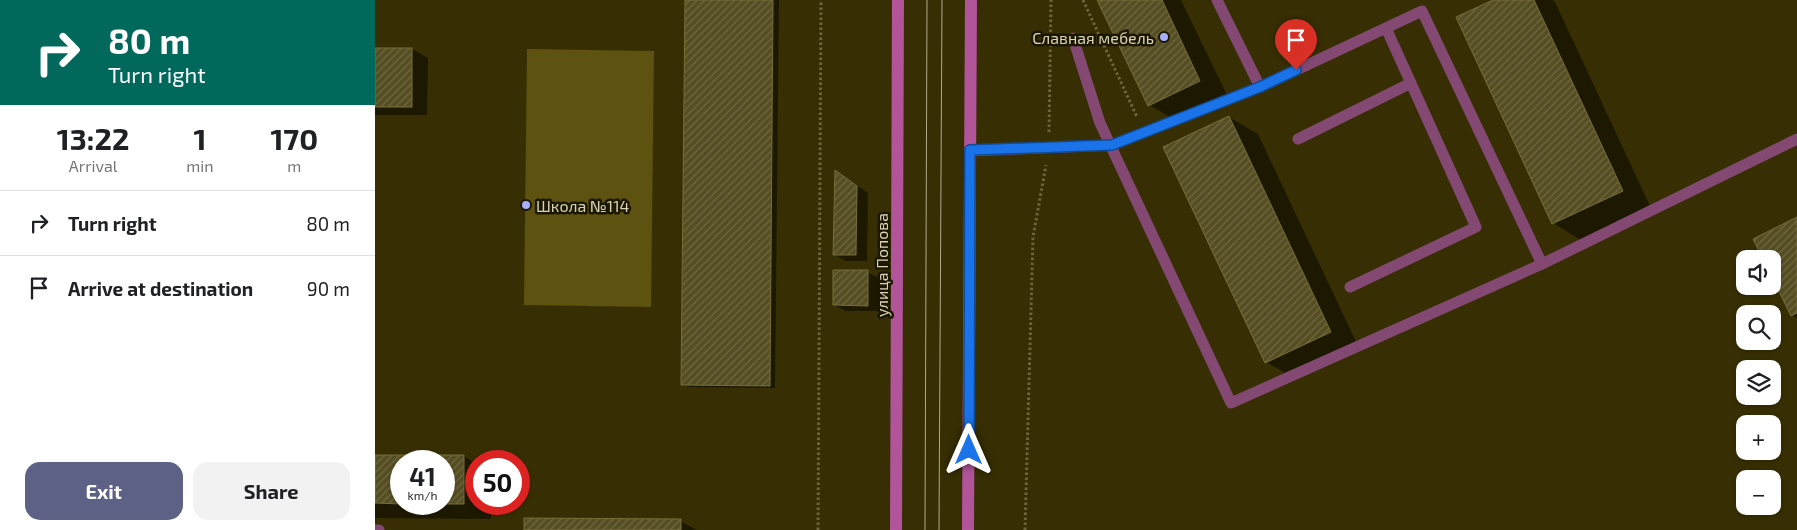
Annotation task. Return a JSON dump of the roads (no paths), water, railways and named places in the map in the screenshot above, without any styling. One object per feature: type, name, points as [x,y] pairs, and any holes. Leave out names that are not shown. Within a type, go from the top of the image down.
[{"type":"main road","name":"улица Попова","points":[[896,530],[898,0]]},
{"type":"main road","points":[[968,530],[971,0]]},
{"type":"lane","points":[[1217,0],[1260,87]]},
{"type":"lane","points":[[970,150],[1112,145],[1260,87],[1422,11],[1542,264]]},
{"type":"lane","points":[[1350,286],[1476,227],[1386,28]]},
{"type":"lane","points":[[1073,38],[1100,123],[1112,145],[1231,403],[1542,264],[1797,139]]},
{"type":"lane","points":[[1298,139],[1411,83]]},
{"type":"tram line","points":[[925,530],[927,0]]},
{"type":"tram line","points":[[939,530],[942,0]]},
{"type":"place","name":"Славная мебель","points":[[1164,37]]},
{"type":"place","name":"Школа №114","points":[[526,205]]}]
